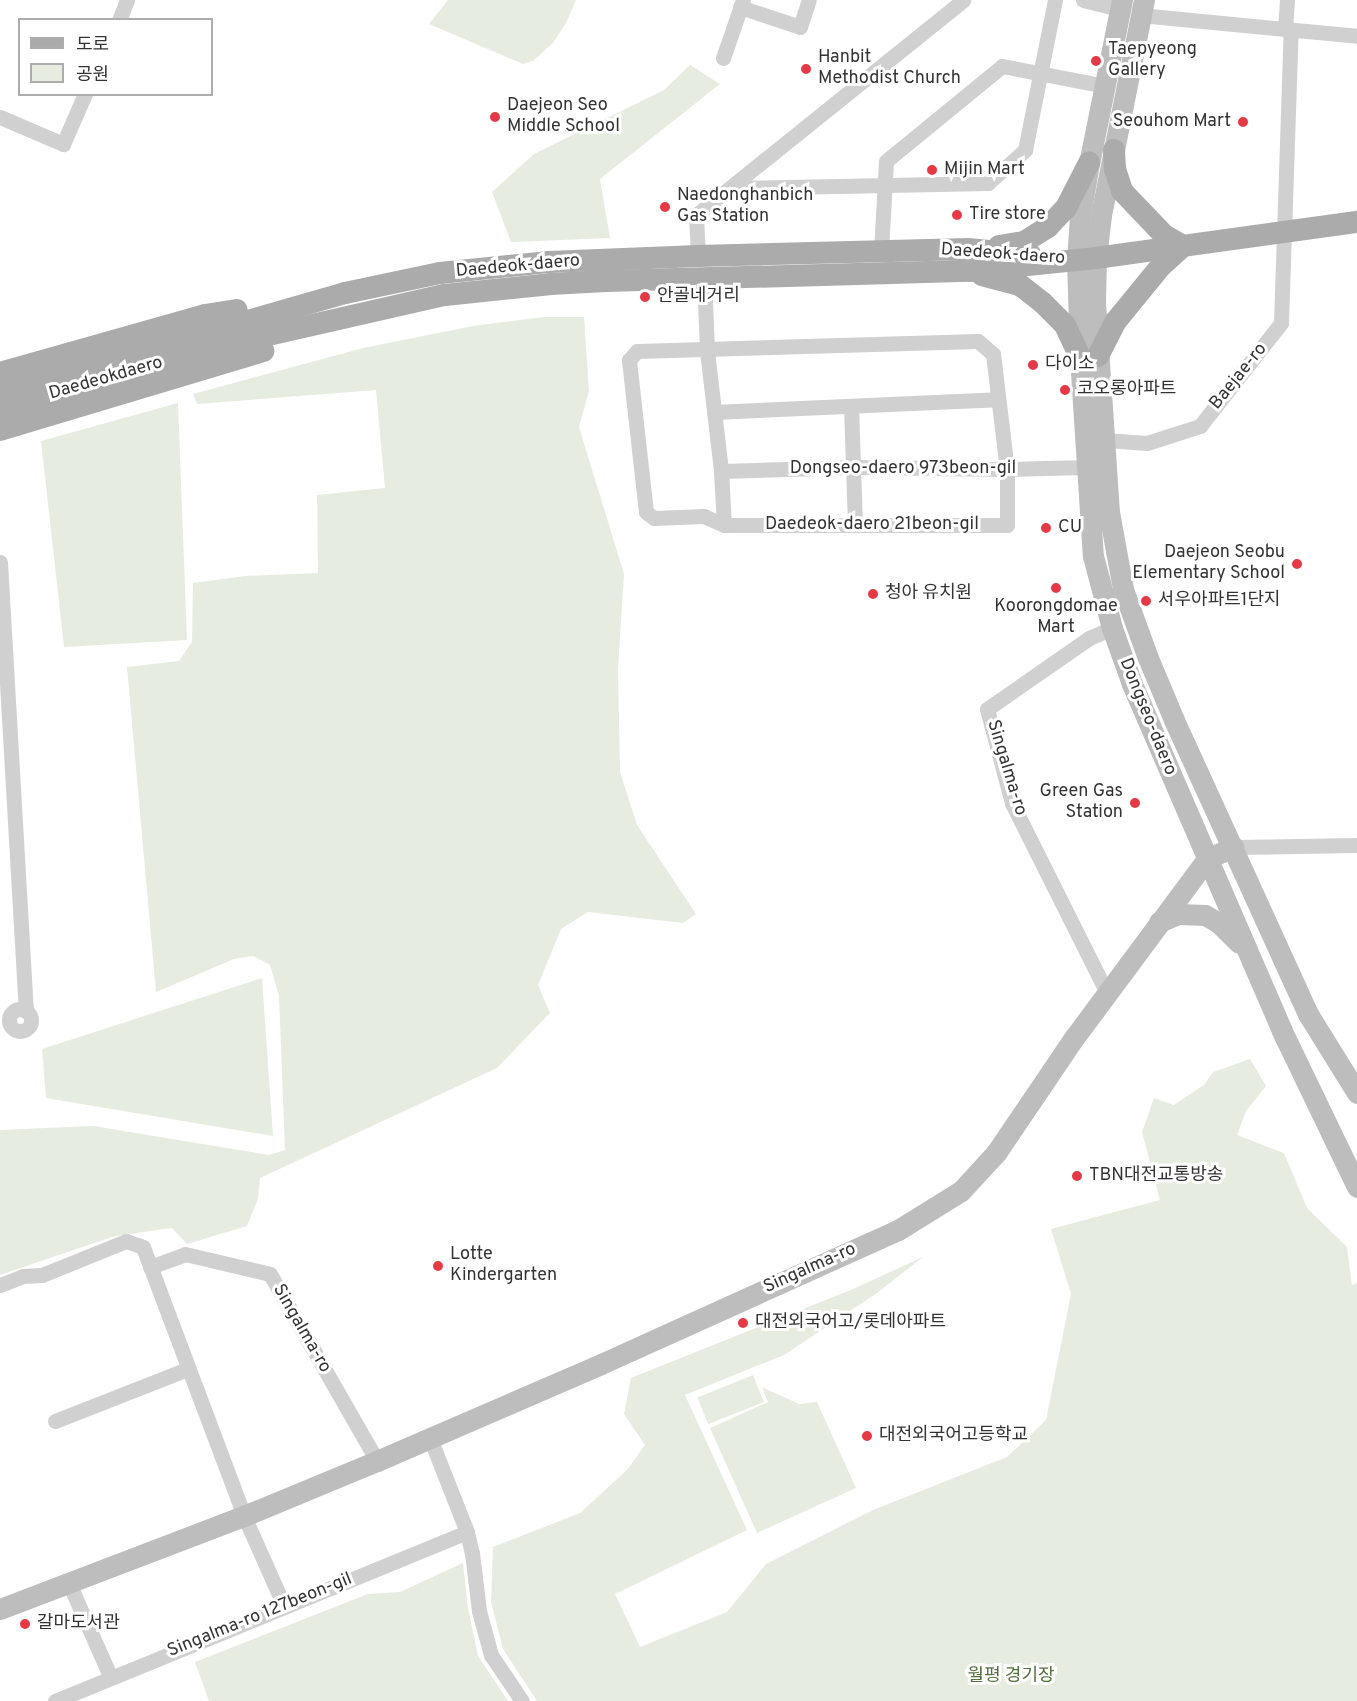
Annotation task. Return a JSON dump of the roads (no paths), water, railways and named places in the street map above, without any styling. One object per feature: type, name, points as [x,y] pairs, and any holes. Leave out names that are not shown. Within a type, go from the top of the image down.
[{"type":"main road","points":[[1114,150],[1115,170],[1122,191],[1164,235],[1183,246]]},
{"type":"main road","points":[[968,260],[1024,242],[1048,227],[1066,208],[1089,163]]},
{"type":"main road","points":[[1087,259],[1357,222]]},
{"type":"main road","points":[[968,260],[1020,285],[1065,325],[1089,356],[1161,266],[1183,246]]},
{"type":"main road","name":"Daedeok-daero","points":[[292,320],[345,293],[440,273],[549,262],[881,251],[968,260]]},
{"type":"main road","name":"Daedeok-daero","points":[[210,340],[292,320],[354,314],[445,295],[551,284],[704,278],[968,260],[1087,259]]},
{"type":"main road","points":[[0,374],[210,340],[287,344],[292,320]]},
{"type":"main road","points":[[0,430],[210,340]]},
{"type":"main road","name":"Daedeokdaero","points":[[0,392],[210,340]]},
{"type":"main road","name":"Daedeokdaero","points":[[0,409],[210,340]]},
{"type":"street","points":[[119,18],[127,0]]},
{"type":"street","points":[[723,58],[741,3],[800,27],[809,0]]},
{"type":"street","points":[[698,256],[696,216],[963,0]]},
{"type":"street","points":[[732,188],[988,183],[1025,150],[1055,0]]},
{"type":"street","points":[[1083,0],[1288,29],[1357,36]]},
{"type":"street","name":"Baejae-ro","points":[[1106,440],[1147,443],[1200,426],[1281,323],[1287,0]]},
{"type":"street","name":"Dongseo-daero","points":[[1132,6],[1106,86],[1080,216],[1087,259],[1089,356],[1086,467],[1093,556],[1112,628],[1132,684],[1248,951],[1357,1187]]},
{"type":"street","name":"Dongseo-daero","points":[[1087,259],[1101,214],[1114,150],[1132,6]]},
{"type":"street","points":[[881,251],[886,161],[1002,66],[1106,86]]},
{"type":"street","points":[[0,117],[63,144],[84,96]]},
{"type":"street","points":[[704,278],[707,351],[721,471],[724,525]]},
{"type":"street","name":"Daedeok-daero 21beon-gil","points":[[978,341],[993,354],[996,399],[1007,469],[1007,525],[724,525],[704,516],[654,518],[646,512],[629,360],[637,351],[707,351],[978,341]]},
{"type":"street","name":"Dongseo-daero","points":[[1089,356],[1106,440],[1109,512],[1124,589],[1148,658],[1308,1014],[1357,1093]]},
{"type":"street","points":[[714,412],[996,399]]},
{"type":"street","points":[[851,406],[855,525]]},
{"type":"street","name":"Dongseo-daero 973beon-gil","points":[[721,471],[853,467],[1007,469],[1086,467]]},
{"type":"street","points":[[0,562],[26,1011]]},
{"type":"street","name":"Singalma-ro","points":[[1107,993],[1012,803],[987,709],[1089,638],[1112,628]]},
{"type":"street","points":[[1207,859],[1233,847],[1357,845]]},
{"type":"street","name":"Singalma-ro","points":[[0,1609],[68,1581],[244,1516],[601,1364],[898,1230],[961,1191],[1009,1137],[1107,993],[1207,859]]},
{"type":"street","points":[[1159,922],[1178,914],[1205,915],[1219,923],[1248,951]]},
{"type":"street","points":[[0,1285],[23,1276],[42,1275],[126,1241],[143,1247],[244,1516],[284,1605]]},
{"type":"street","name":"Singalma-ro","points":[[150,1267],[185,1254],[270,1274],[376,1461]]},
{"type":"street","points":[[54,1421],[188,1369]]},
{"type":"street","points":[[430,1438],[467,1532],[479,1611],[491,1655],[522,1701]]},
{"type":"street","name":"Singalma-ro 127beon-gil","points":[[55,1701],[284,1605],[467,1532]]},
{"type":"street","points":[[68,1581],[111,1678]]},
{"type":"place","name":"Taepyeong Gallery","points":[[1096,61]]},
{"type":"place","name":"Hanbit Methodist Church","points":[[806,69]]},
{"type":"place","name":"Daejeon Seo Middle School","points":[[495,117]]},
{"type":"place","name":"Seouhom Mart","points":[[1243,122]]},
{"type":"place","name":"Mijin Mart","points":[[932,170]]},
{"type":"place","name":"Naedonghanbich Gas Station","points":[[665,207]]},
{"type":"place","name":"Tire store","points":[[957,215]]},
{"type":"place","name":"안골네거리","points":[[645,297]]},
{"type":"place","name":"다이소","points":[[1033,365]]},
{"type":"place","name":"코오롱아파트","points":[[1065,390]]},
{"type":"place","name":"CU","points":[[1046,528]]},
{"type":"place","name":"Daejeon Seobu Elementary School","points":[[1297,564]]},
{"type":"place","name":"Koorongdomae Mart","points":[[1056,588]]},
{"type":"place","name":"청아 유치원","points":[[873,594]]},
{"type":"place","name":"서우아파트1단지","points":[[1146,601]]},
{"type":"place","name":"Green Gas Station","points":[[1135,803]]},
{"type":"place","name":"TBN대전교통방송","points":[[1077,1176]]},
{"type":"place","name":"Lotte Kindergarten","points":[[438,1266]]},
{"type":"place","name":"대전외국어고/롯데아파트","points":[[743,1323]]},
{"type":"place","name":"대전외국어고등학교","points":[[867,1436]]},
{"type":"place","name":"갈마도서관","points":[[25,1624]]},
{"type":"park label","name":"월평 경기장","points":[[1011,1677]]}]
